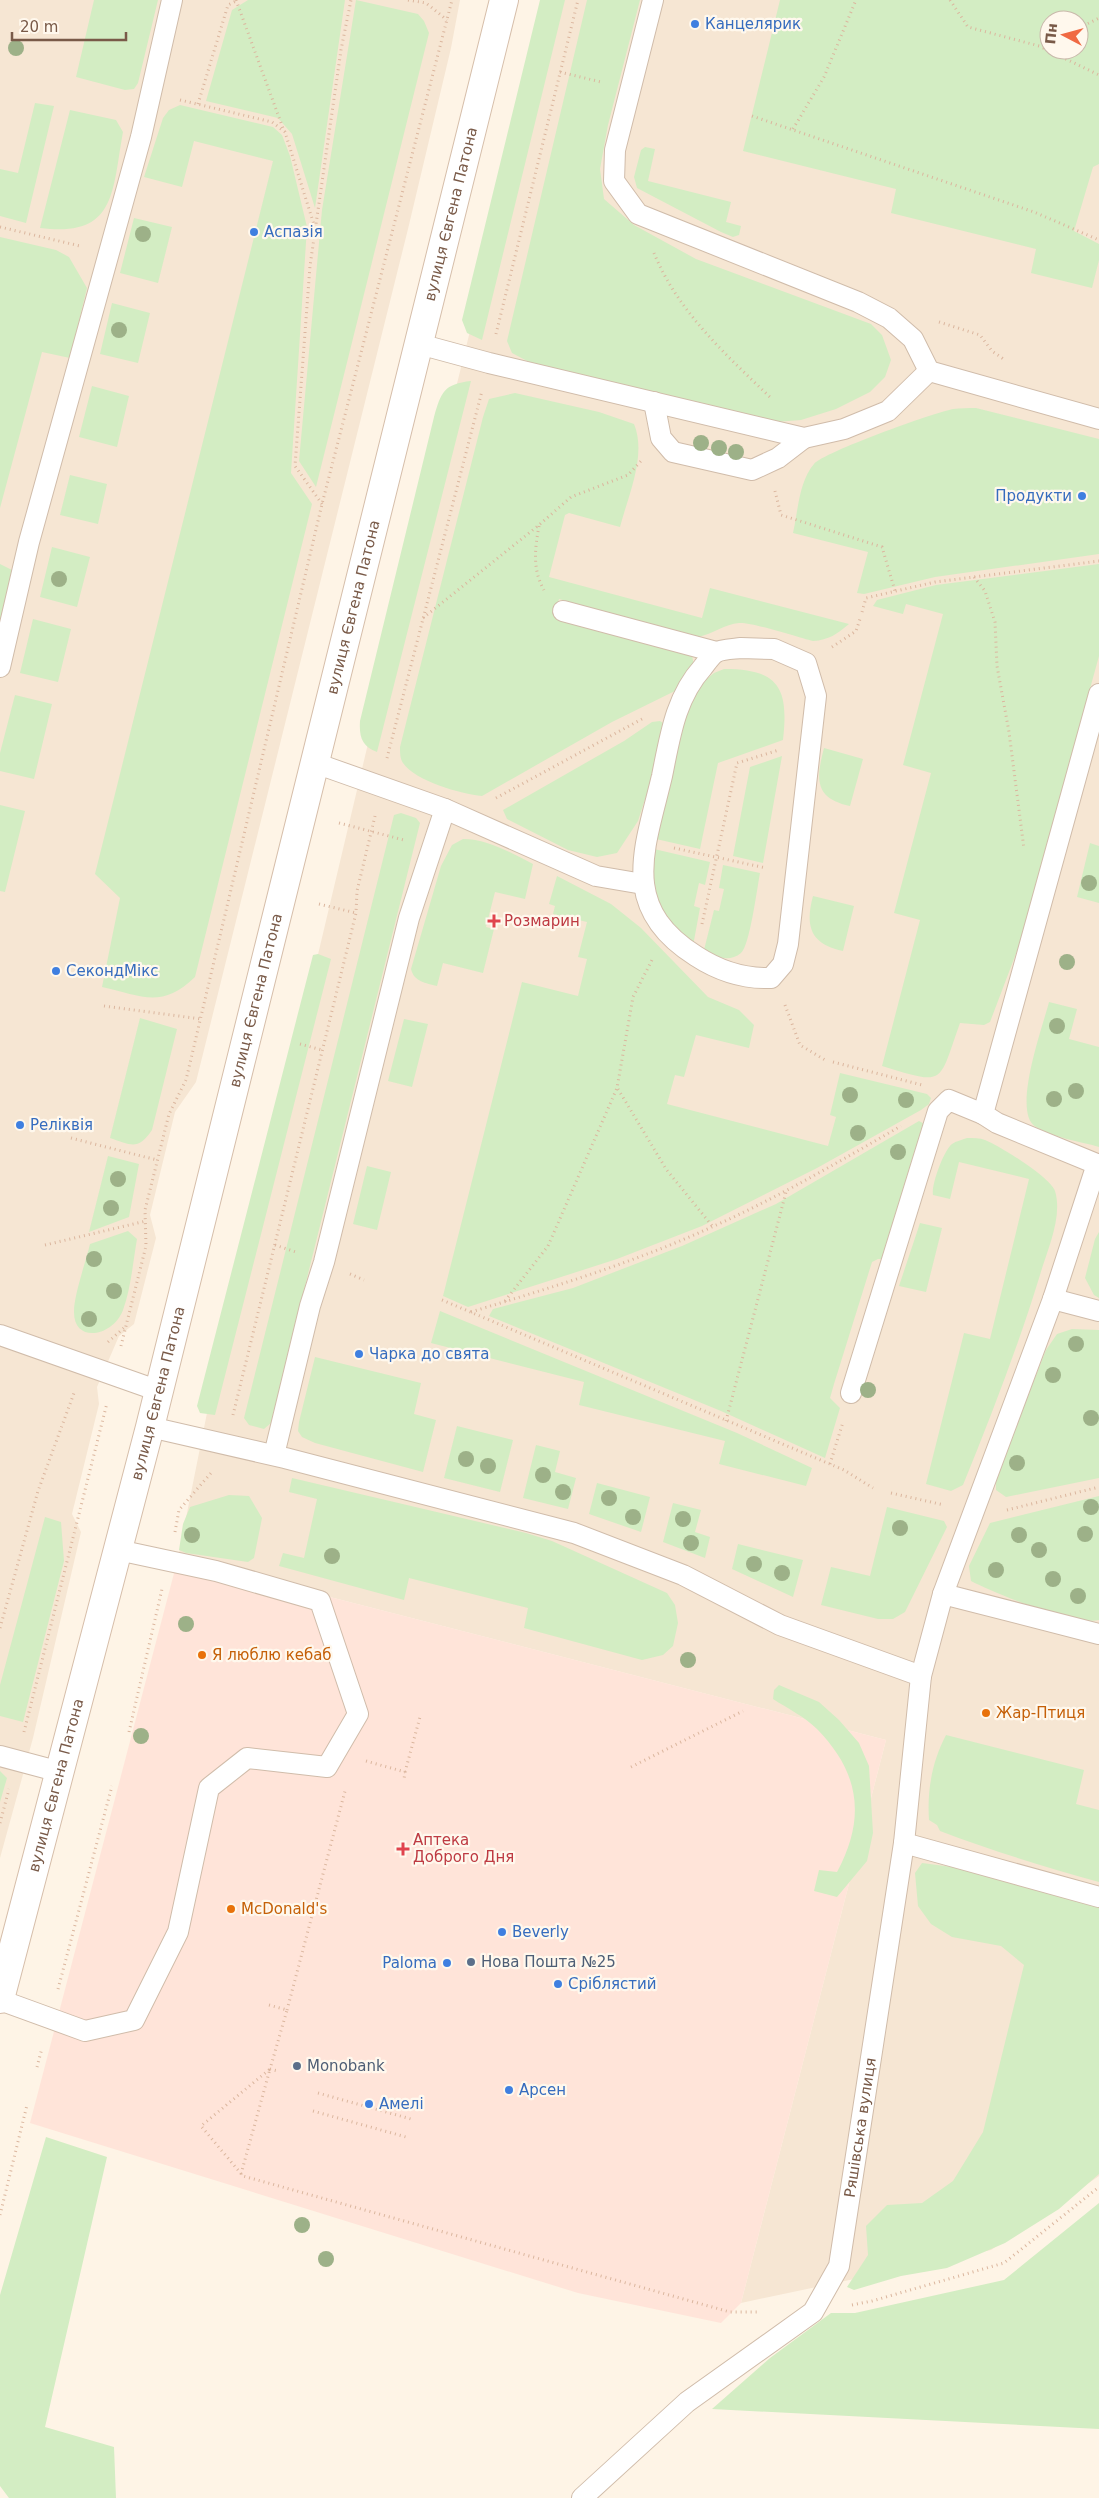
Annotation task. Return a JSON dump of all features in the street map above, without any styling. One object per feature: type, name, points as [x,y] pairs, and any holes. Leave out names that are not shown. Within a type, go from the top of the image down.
[{"type":"main road","name":"вулиця Євгена Патона","points":[[0,2000],[150,1427],[504,0]]},
{"type":"lane","points":[[0,667],[29,542],[152,94],[172,0]]},
{"type":"lane","points":[[653,0],[615,150],[614,182],[638,214],[858,302],[889,318],[913,339],[929,371],[1099,419]]},
{"type":"lane","points":[[419,344],[489,363],[804,438],[844,430],[888,411],[929,371]]},
{"type":"lane","points":[[654,402],[661,438],[673,452],[752,470],[778,458],[804,438]]},
{"type":"lane","points":[[563,611],[716,652],[741,648],[774,649],[806,663],[816,696],[785,957],[783,964],[771,978],[756,978],[733,974],[712,967],[696,956],[669,935],[652,913],[643,884],[644,841],[670,734],[682,697],[695,676],[716,652]]},
{"type":"lane","points":[[983,1114],[1099,694]]},
{"type":"lane","points":[[315,763],[445,809],[596,876],[643,884]]},
{"type":"lane","points":[[274,1455],[409,918],[445,809]]},
{"type":"lane","points":[[852,1393],[944,1106],[983,1114],[997,1123],[1098,1165]]},
{"type":"lane","name":"Ряшівська вулиця","points":[[582,2498],[687,2402],[814,2312],[839,2266],[904,1842],[921,1676],[943,1594],[1053,1299],[1098,1165]]},
{"type":"lane","points":[[1053,1299],[1099,1311]]},
{"type":"lane","points":[[0,1335],[159,1391]]},
{"type":"lane","points":[[150,1427],[274,1455],[574,1533],[683,1574],[780,1625],[921,1676]]},
{"type":"lane","points":[[0,2000],[85,2031],[134,2020],[178,1932],[209,1788],[247,1758],[327,1767],[358,1714],[320,1601],[216,1571],[118,1550]]},
{"type":"lane","points":[[943,1594],[1099,1634]]},
{"type":"lane","points":[[8,1758],[60,1772]]},
{"type":"lane","points":[[904,1842],[1099,1897]]},
{"type":"path","points":[[198,104],[228,5],[237,0],[285,132],[315,228]]},
{"type":"path","points":[[322,504],[295,466],[310,266],[341,50],[352,0]]},
{"type":"path","points":[[408,0],[426,4],[447,20]]},
{"type":"path","points":[[0,1823],[8,1758],[127,1324],[146,1246],[144,1210],[169,1114],[186,1080],[322,504],[452,0]]},
{"type":"path","points":[[386,760],[489,363],[578,0]]},
{"type":"path","points":[[793,129],[824,77],[856,0]]},
{"type":"path","points":[[950,0],[968,27],[1039,46]]},
{"type":"path","points":[[1068,60],[1099,75]]},
{"type":"path","points":[[560,72],[630,89]]},
{"type":"path","points":[[152,94],[272,122],[285,132]]},
{"type":"path","points":[[752,116],[1034,212],[1099,240]]},
{"type":"path","points":[[638,214],[656,258],[684,305],[710,340],[779,405],[804,438]]},
{"type":"path","points":[[0,227],[108,253]]},
{"type":"path","points":[[936,321],[980,335],[992,350],[1005,360],[1015,363]]},
{"type":"path","points":[[423,618],[540,525],[571,497],[628,475],[661,438]]},
{"type":"path","points":[[768,463],[781,515],[882,547],[895,591]]},
{"type":"path","points":[[540,525],[535,553],[538,579],[548,597],[563,611]]},
{"type":"path","points":[[862,612],[866,598],[936,582],[1099,561]]},
{"type":"path","points":[[974,577],[985,590],[995,622],[997,666],[1009,732],[1024,848],[1041,903]]},
{"type":"path","points":[[856,631],[860,619]]},
{"type":"path","points":[[445,809],[479,806],[600,744],[682,697]]},
{"type":"path","points":[[696,956],[737,764],[810,740]]},
{"type":"path","points":[[232,1420],[356,913],[357,891],[377,808]]},
{"type":"path","points":[[339,824],[372,831]]},
{"type":"path","points":[[644,841],[796,874]]},
{"type":"path","points":[[319,904],[356,913]]},
{"type":"path","points":[[504,1302],[548,1246],[617,1088],[633,997],[661,941],[669,935]]},
{"type":"path","points":[[771,978],[784,1002],[800,1044],[825,1060]]},
{"type":"path","points":[[104,1006],[201,1019]]},
{"type":"path","points":[[300,1044],[322,1050]]},
{"type":"path","points":[[471,1312],[583,1278],[713,1227],[787,1191],[922,1114],[944,1106],[937,1089],[833,1062]]},
{"type":"path","points":[[617,1088],[666,1169],[713,1227]]},
{"type":"path","points":[[71,1138],[157,1160]]},
{"type":"path","points":[[726,1421],[787,1191]]},
{"type":"path","points":[[45,1245],[146,1221]]},
{"type":"path","points":[[442,1300],[830,1464],[873,1488]]},
{"type":"path","points":[[0,1628],[38,1491],[84,1364],[127,1324]]},
{"type":"path","points":[[830,1464],[852,1393]]},
{"type":"path","points":[[891,1493],[950,1507],[968,1525],[1099,1487]]},
{"type":"path","points":[[631,1767],[744,1711]]},
{"type":"path","points":[[404,1779],[420,1717]]},
{"type":"path","points":[[362,1760],[405,1772]]},
{"type":"path","points":[[37,2067],[112,1786]]},
{"type":"path","points":[[241,2174],[287,2010],[346,1786]]},
{"type":"path","points":[[269,2004],[287,2010]]},
{"type":"path","points":[[270,2069],[278,2071]]},
{"type":"path","points":[[270,2069],[201,2126],[241,2174],[730,2312],[814,2312],[872,2301],[1004,2263],[1099,2187]]},
{"type":"path","points":[[318,2093],[412,2119]]},
{"type":"path","points":[[0,2215],[27,2105]]},
{"type":"path","points":[[313,2111],[406,2137]]},
{"type":"shaded area","points":[[0,0],[460,0],[451,48],[408,229],[196,1082],[175,1112],[150,1215],[156,1238],[134,1324],[119,1336],[97,1387],[99,1404],[72,1514],[81,1532],[33,1738],[0,1858]]},
{"type":"shaded area","points":[[552,0],[1099,0],[1099,2176],[991,2250],[741,2303],[886,1740],[178,1558],[208,1408],[242,1275],[371,731]]},
{"type":"shaded area","points":[[178,1558],[886,1740],[741,2303],[721,2323],[578,2293],[30,2123]]},
{"type":"green space","points":[[94,0],[158,0],[138,83],[134,89],[125,90],[76,77]]},
{"type":"green space","points":[[248,0],[345,0],[315,208],[292,134],[278,118],[206,101],[232,10]]},
{"type":"green space","points":[[356,0],[418,14],[424,21],[429,33],[316,487],[299,461],[322,210]]},
{"type":"green space","points":[[540,0],[565,0],[482,340],[467,333],[462,320]]},
{"type":"green space","points":[[587,0],[640,0],[608,125],[600,169],[604,199],[634,225],[696,259],[871,324],[882,335],[891,360],[885,377],[870,392],[836,409],[801,420],[762,423],[531,363],[512,353],[507,341]]},
{"type":"green space","points":[[780,0],[1099,0],[1099,164],[1093,167],[1074,231],[1099,244],[1099,260],[1092,288],[1031,273],[1036,249],[891,213],[896,189],[743,151]]},
{"type":"green space","points":[[35,103],[54,106],[26,223],[0,216],[0,169],[18,173]]},
{"type":"green space","points":[[180,105],[273,127],[282,135],[290,156],[307,227],[291,473],[312,504],[195,977],[172,993],[162,997],[151,997],[102,987],[120,898],[95,874],[273,161],[194,141],[182,187],[144,177],[163,118],[169,110]]},
{"type":"green space","points":[[70,110],[116,120],[123,132],[112,191],[106,206],[97,218],[84,226],[65,229],[40,228]]},
{"type":"green space","points":[[645,147],[655,149],[648,181],[731,202],[726,222],[741,226],[739,235],[733,237],[721,232],[637,188],[634,177],[641,150]]},
{"type":"green space","points":[[134,218],[172,227],[158,283],[120,273]]},
{"type":"green space","points":[[0,237],[56,250],[69,257],[87,288],[70,358],[42,352],[0,508]]},
{"type":"green space","points":[[112,303],[150,313],[138,363],[100,354]]},
{"type":"green space","points":[[471,381],[377,752],[368,747],[362,740],[360,721],[434,417],[442,395],[449,387]]},
{"type":"green space","points":[[92,386],[129,396],[117,447],[79,437]]},
{"type":"green space","points":[[515,393],[599,412],[634,424],[637,436],[638,449],[635,476],[620,527],[569,513],[565,515],[549,577],[702,618],[710,588],[849,624],[832,636],[813,641],[745,623],[729,625],[698,637],[559,599],[555,614],[692,656],[694,665],[681,688],[612,722],[482,796],[462,793],[439,786],[409,770],[403,763],[400,747],[483,417],[489,399]]},
{"type":"green space","points":[[976,408],[1099,439],[1099,554],[935,577],[864,594],[857,593],[868,552],[793,533],[805,479],[814,464],[822,458],[857,442],[924,418],[953,409]]},
{"type":"green space","points":[[70,475],[107,484],[98,524],[60,515]]},
{"type":"green space","points":[[52,547],[90,557],[77,607],[40,597]]},
{"type":"green space","points":[[0,564],[14,571],[0,629]]},
{"type":"green space","points":[[1099,564],[1099,656],[1020,943],[990,1022],[984,1025],[960,1023],[948,1058],[943,1069],[937,1075],[929,1077],[919,1076],[882,1066],[920,920],[894,913],[931,773],[903,765],[943,614],[906,604],[903,614],[873,606],[877,600],[936,585]]},
{"type":"green space","points":[[33,619],[71,629],[58,682],[20,673]]},
{"type":"green space","points":[[724,669],[757,673],[768,678],[776,685],[784,707],[783,740],[718,763],[700,849],[656,839],[685,709],[703,682],[714,673]]},
{"type":"green space","points":[[15,695],[52,704],[34,779],[0,771],[0,753]]},
{"type":"green space","points":[[660,721],[666,725],[638,821],[617,853],[597,857],[568,850],[507,819],[503,810],[624,741],[652,722]]},
{"type":"green space","points":[[824,748],[863,759],[850,806],[830,798],[820,786],[819,778]]},
{"type":"green space","points":[[782,756],[763,863],[733,856],[750,767]]},
{"type":"green space","points":[[0,805],[25,811],[5,892],[0,891]]},
{"type":"green space","points":[[401,813],[416,818],[420,823],[271,1423],[264,1429],[249,1425],[244,1418],[394,815]]},
{"type":"green space","points":[[463,839],[490,844],[533,864],[525,899],[495,892],[486,927],[494,929],[483,973],[443,963],[437,986],[418,979],[411,969],[441,866],[452,845]]},
{"type":"green space","points":[[1090,843],[1099,846],[1099,903],[1077,897]]},
{"type":"green space","points":[[654,849],[710,862],[705,885],[699,883],[694,906],[700,908],[693,946],[664,914],[653,885]]},
{"type":"green space","points":[[723,865],[760,873],[747,939],[741,953],[732,958],[717,957],[704,950],[714,910],[719,911],[724,889],[719,888]]},
{"type":"green space","points":[[557,876],[611,904],[641,928],[708,997],[739,1010],[754,1025],[749,1048],[696,1035],[684,1077],[675,1075],[667,1104],[828,1146],[836,1117],[830,1115],[840,1073],[927,1094],[931,1098],[929,1104],[921,1110],[817,1168],[702,1226],[617,1259],[468,1307],[443,1296],[522,982],[578,996],[587,959],[578,957],[587,922],[553,914],[555,906],[549,904]]},
{"type":"green space","points":[[813,896],[854,906],[843,951],[823,944],[813,932],[810,925],[810,916]]},
{"type":"green space","points":[[318,954],[331,959],[215,1415],[200,1413],[197,1406],[313,955]]},
{"type":"green space","points":[[1049,1002],[1077,1009],[1069,1039],[1099,1047],[1099,1147],[1043,1131],[1036,1127],[1029,1119],[1027,1105],[1031,1068]]},
{"type":"green space","points":[[140,1018],[177,1029],[152,1130],[138,1144],[129,1144],[110,1138]]},
{"type":"green space","points":[[404,1019],[428,1024],[412,1087],[388,1081]]},
{"type":"green space","points":[[919,1121],[928,1126],[887,1259],[878,1259],[872,1262],[830,1398],[840,1408],[825,1458],[721,1411],[489,1316],[493,1309],[573,1288],[682,1246],[776,1204]]},
{"type":"green space","points":[[967,1138],[981,1139],[992,1143],[1035,1170],[1055,1191],[1057,1212],[1053,1233],[1032,1302],[994,1407],[963,1485],[951,1491],[926,1484],[964,1333],[990,1339],[1029,1179],[959,1162],[950,1199],[933,1195],[936,1176],[945,1153],[952,1144]]},
{"type":"green space","points":[[108,1156],[139,1164],[129,1217],[89,1232]]},
{"type":"green space","points":[[367,1166],[391,1172],[377,1230],[353,1224]]},
{"type":"green space","points":[[920,1223],[942,1228],[926,1292],[899,1286]]},
{"type":"green space","points":[[128,1231],[137,1239],[130,1284],[123,1310],[118,1319],[103,1331],[86,1332],[80,1329],[75,1322],[74,1311],[78,1287],[90,1244]]},
{"type":"green space","points":[[1099,1232],[1099,1298],[1094,1295],[1085,1278],[1095,1239]]},
{"type":"green space","points":[[440,1311],[737,1433],[812,1468],[806,1486],[719,1464],[725,1441],[579,1405],[584,1382],[431,1343]]},
{"type":"green space","points":[[1072,1329],[1099,1330],[1099,1478],[1006,1497],[996,1490],[996,1476],[1046,1350],[1057,1334]]},
{"type":"green space","points":[[315,1357],[421,1383],[414,1414],[436,1420],[423,1472],[315,1443],[302,1437],[298,1431],[299,1422]]},
{"type":"green space","points":[[457,1426],[513,1440],[500,1492],[444,1478]]},
{"type":"green space","points":[[536,1445],[560,1451],[555,1472],[576,1478],[568,1509],[523,1498]]},
{"type":"green space","points":[[292,1478],[526,1533],[552,1541],[667,1593],[675,1605],[678,1623],[673,1646],[663,1655],[642,1660],[524,1628],[528,1608],[409,1578],[404,1600],[279,1566],[283,1553],[304,1558],[317,1499],[289,1492]]},
{"type":"green space","points":[[597,1483],[650,1497],[641,1532],[589,1514]]},
{"type":"green space","points":[[229,1495],[249,1496],[262,1518],[254,1558],[248,1562],[186,1553],[179,1550],[183,1524],[190,1507]]},
{"type":"green space","points":[[1099,1496],[1099,1620],[1088,1621],[1054,1613],[1015,1600],[971,1581],[969,1566],[990,1523]]},
{"type":"green space","points":[[673,1503],[701,1510],[695,1532],[710,1537],[705,1558],[663,1542]]},
{"type":"green space","points":[[887,1507],[944,1521],[947,1527],[905,1612],[893,1619],[878,1619],[821,1605],[831,1567],[870,1576]]},
{"type":"green space","points":[[45,1517],[61,1522],[64,1561],[23,1722],[0,1716],[0,1685]]},
{"type":"green space","points":[[738,1544],[803,1560],[793,1597],[732,1569]]},
{"type":"green space","points":[[779,1685],[819,1702],[839,1720],[859,1743],[869,1766],[873,1833],[867,1861],[837,1897],[814,1891],[819,1870],[837,1872],[846,1852],[855,1815],[850,1779],[842,1762],[817,1729],[773,1699],[774,1690]]},
{"type":"green space","points":[[946,1735],[1084,1770],[1076,1804],[1099,1810],[1099,1882],[1019,1858],[940,1831],[937,1825],[929,1820],[929,1798],[934,1766]]},
{"type":"green space","points":[[0,1771],[7,1778],[0,1802]]},
{"type":"green space","points":[[922,1863],[952,1867],[1099,1907],[1099,2174],[1059,2209],[1005,2243],[947,2268],[901,2276],[854,2290],[847,2287],[868,2255],[866,2226],[887,2205],[922,2203],[953,2181],[983,2132],[1024,1965],[1001,1946],[952,1937],[931,1924],[918,1906],[915,1873]]},
{"type":"green space","points":[[46,2137],[107,2157],[45,2427],[114,2447],[116,2498],[9,2498],[0,2486],[0,2295]]},
{"type":"green space","points":[[1099,2203],[1099,2429],[712,2409],[770,2358],[831,2313],[855,2313],[1004,2280]]},
{"type":"place","name":"Канцелярик","points":[[695,24]]},
{"type":"place","name":"Аспазія","points":[[254,232]]},
{"type":"place","name":"Продукти","points":[[1082,496]]},
{"type":"place","name":"Розмарин","points":[[494,921]]},
{"type":"place","name":"СекондМікс","points":[[56,971]]},
{"type":"place","name":"Реліквія","points":[[20,1125]]},
{"type":"place","name":"Чарка до свята","points":[[359,1354]]},
{"type":"place","name":"Я люблю кебаб","points":[[202,1655]]},
{"type":"place","name":"Жар-Птиця","points":[[986,1713]]},
{"type":"place","name":"Аптека Доброго Дня","points":[[403,1849]]},
{"type":"place","name":"McDonald's","points":[[231,1909]]},
{"type":"place","name":"Beverly","points":[[502,1932]]},
{"type":"place","name":"Нова Пошта №25","points":[[471,1962]]},
{"type":"place","name":"Paloma","points":[[447,1963]]},
{"type":"place","name":"Сріблястий","points":[[558,1984]]},
{"type":"place","name":"Monobank","points":[[297,2066]]},
{"type":"place","name":"Арсен","points":[[509,2090]]},
{"type":"place","name":"Амелі","points":[[369,2104]]}]
